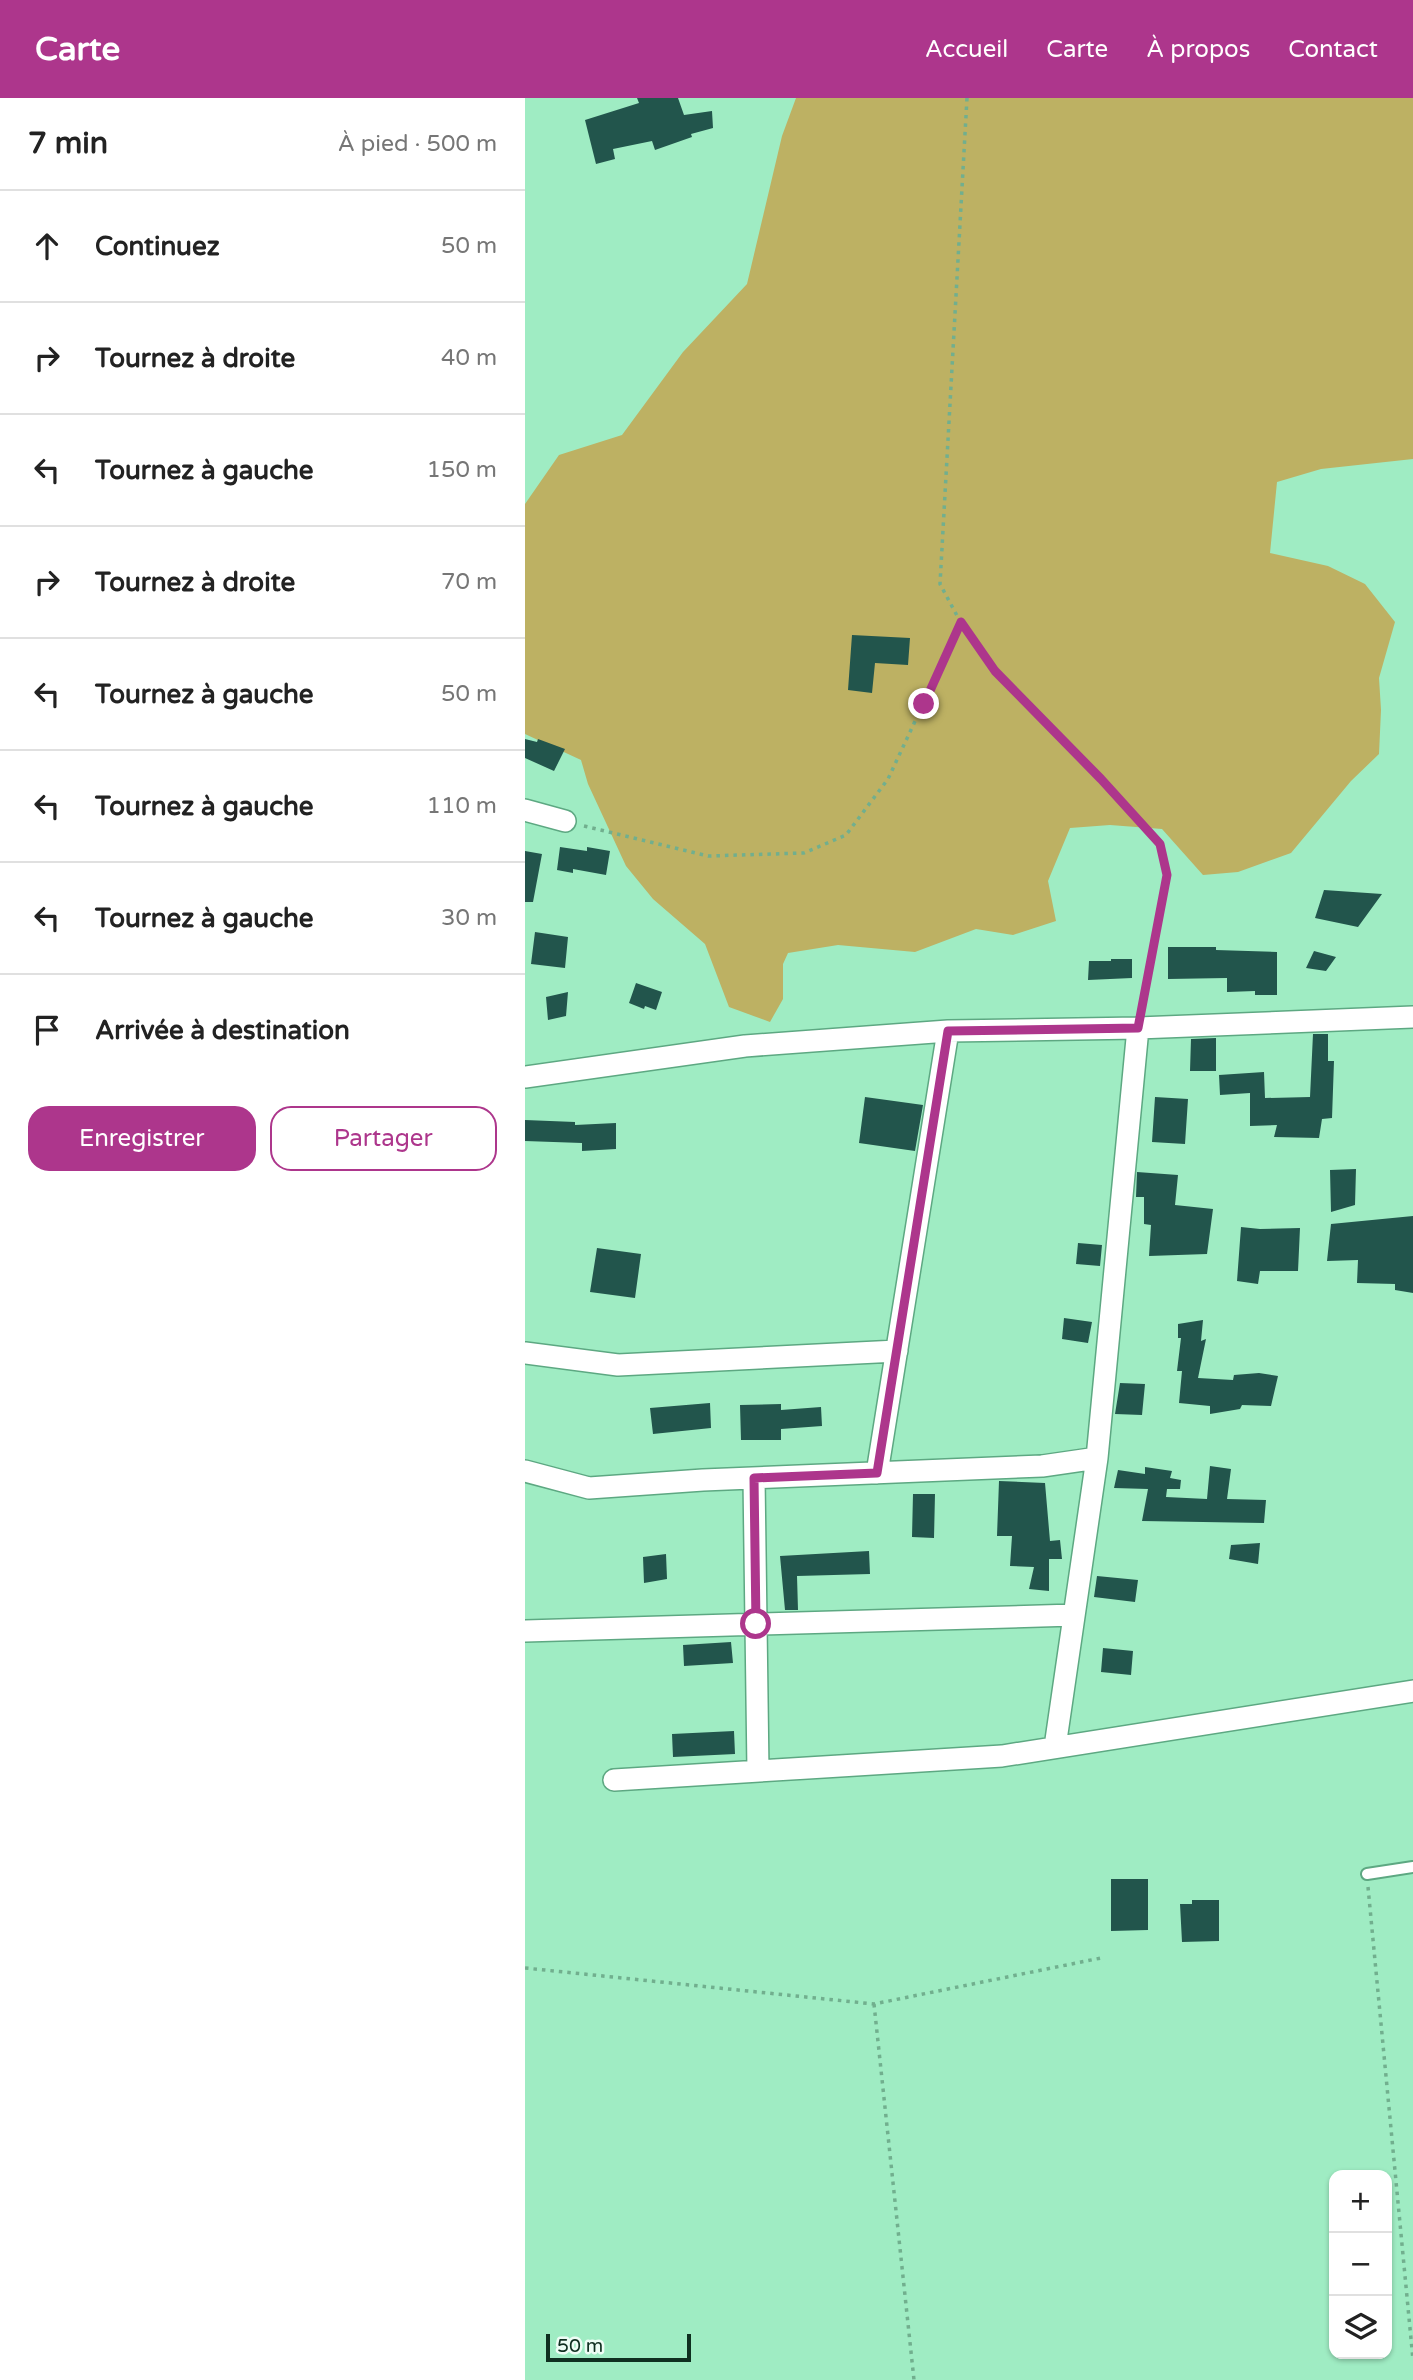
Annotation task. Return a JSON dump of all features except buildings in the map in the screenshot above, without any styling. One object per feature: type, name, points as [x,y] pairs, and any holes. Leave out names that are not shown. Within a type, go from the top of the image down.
[{"type":"street","points":[[525,810],[565,821]]},
{"type":"street","points":[[525,1077],[745,1046],[948,1031],[1138,1028],[1413,1017]]},
{"type":"street","points":[[1055,1748],[1097,1458],[1138,1028]]},
{"type":"street","points":[[877,1473],[948,1031]]},
{"type":"street","points":[[525,1353],[618,1365],[897,1351]]},
{"type":"street","points":[[525,1471],[589,1488],[1042,1466],[1097,1458]]},
{"type":"street","points":[[754,1478],[758,1772]]},
{"type":"street","points":[[525,1631],[1074,1615]]},
{"type":"street","points":[[614,1780],[1002,1756],[1413,1690]]},
{"type":"lane","points":[[1367,1874],[1413,1867]]},
{"type":"path","points":[[967,98],[940,584],[961,622],[995,671],[1101,779],[1160,844],[1167,875],[1138,1028]]},
{"type":"path","points":[[565,821],[708,856],[804,853],[846,835],[888,779],[961,622]]},
{"type":"path","points":[[1367,1874],[1413,2360]]},
{"type":"path","points":[[525,1968],[874,2004],[1101,1958]]},
{"type":"path","points":[[874,2004],[914,2380]]},
{"type":"shaded area","points":[[796,98],[1413,98],[1413,459],[1321,469],[1277,482],[1270,553],[1328,566],[1365,584],[1395,622],[1379,678],[1379,754],[1351,781],[1291,853],[1238,872],[1203,875],[1162,829],[1110,825],[1070,828],[1048,881],[1056,921],[1013,935],[976,929],[915,952],[838,945],[788,953],[783,964],[783,999],[770,1022],[729,1007],[705,944],[653,899],[626,866],[588,784],[581,760],[525,734],[525,504],[559,455],[622,435],[683,352],[747,284],[782,136]]},
{"type":"route","points":[[756,1624],[754,1478],[877,1473],[948,1031],[1138,1028],[1167,875],[1160,844],[1101,779],[995,671],[961,622],[924,704]]}]
